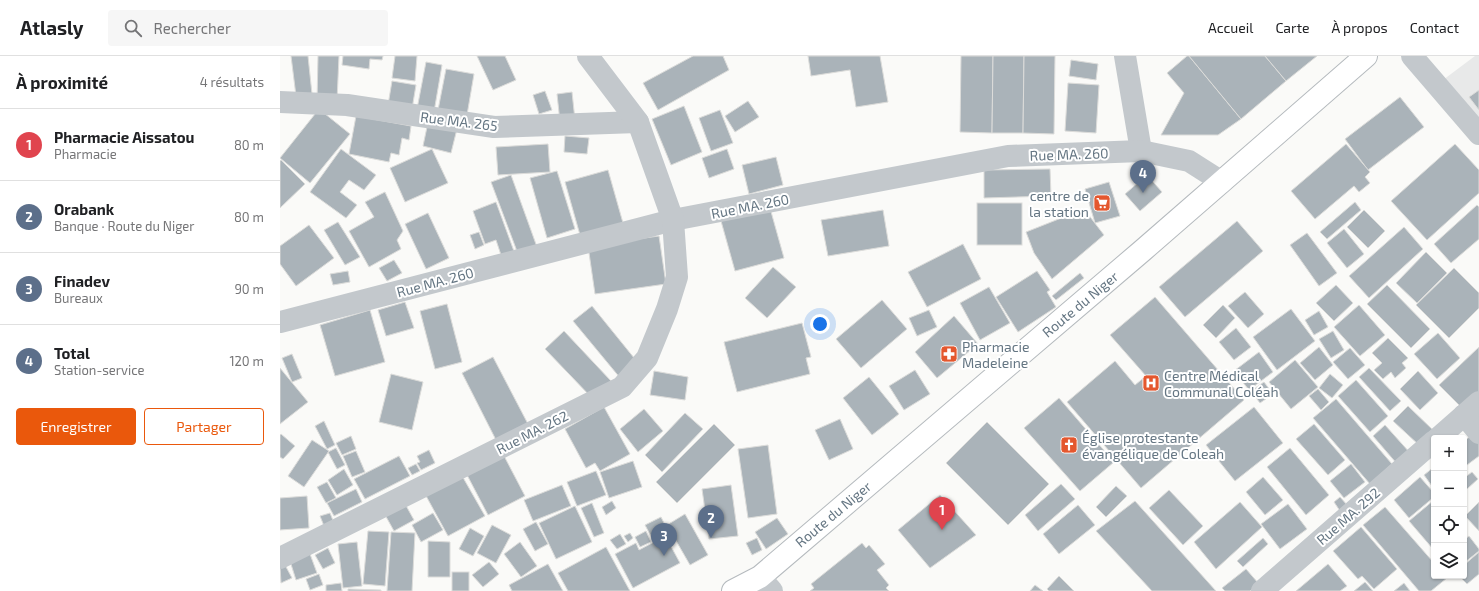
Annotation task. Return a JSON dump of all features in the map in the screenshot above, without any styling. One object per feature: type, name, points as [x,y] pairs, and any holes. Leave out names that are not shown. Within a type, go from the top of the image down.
[{"type":"main road","name":"Route du Niger","points":[[733,591],[766,584],[1366,56]]},
{"type":"street","name":"Rue MA. 262","points":[[280,558],[622,387],[647,358],[667,309],[677,276],[673,220],[638,122],[588,56]]},
{"type":"street","points":[[1125,56],[1141,151]]},
{"type":"street","points":[[1412,56],[1479,134]]},
{"type":"street","name":"Rue MA. 265","points":[[280,102],[348,105],[494,127],[638,122]]},
{"type":"street","name":"Rue MA. 260","points":[[280,322],[673,220],[1008,156],[1141,151],[1189,161],[1222,182]]},
{"type":"street","points":[[1442,435],[1472,409],[1479,433]]},
{"type":"street","name":"Rue MA. 292","points":[[1262,591],[1431,444]]},
{"type":"shaded area","points":[[1475,56],[1479,56],[1479,120],[1443,80]]},
{"type":"building","points":[[291,56],[308,56],[312,94],[296,96]]},
{"type":"building","points":[[318,56],[339,56],[337,101],[317,101]]},
{"type":"building","points":[[343,56],[383,56],[382,60],[370,59],[369,69],[342,65]]},
{"type":"building","points":[[395,56],[417,56],[415,81],[392,78]]},
{"type":"building","points":[[477,56],[505,56],[516,80],[493,90]]},
{"type":"building","points":[[693,56],[723,56],[729,70],[658,110],[643,83]]},
{"type":"building","points":[[808,56],[880,56],[888,102],[856,107],[850,70],[811,76]]},
{"type":"building","points":[[961,56],[993,56],[992,133],[960,132]]},
{"type":"building","points":[[993,56],[1024,56],[1023,133],[992,133]]},
{"type":"building","points":[[1024,56],[1055,56],[1054,134],[1023,133]]},
{"type":"building","points":[[1187,56],[1189,56],[1241,119],[1218,135],[1161,135],[1184,93],[1167,73]]},
{"type":"building","points":[[1189,56],[1265,56],[1286,81],[1241,119]]},
{"type":"building","points":[[1265,56],[1317,56],[1286,81]]},
{"type":"building","points":[[1071,60],[1098,64],[1096,80],[1069,76]]},
{"type":"building","points":[[426,62],[442,65],[434,112],[417,109]]},
{"type":"building","points":[[446,69],[474,74],[467,115],[438,110]]},
{"type":"building","points":[[392,81],[416,85],[412,109],[388,105]]},
{"type":"building","points":[[1068,83],[1099,85],[1096,133],[1065,131]]},
{"type":"building","points":[[1479,90],[1479,110],[1469,97]]},
{"type":"building","points":[[545,91],[552,110],[539,114],[533,95]]},
{"type":"building","points":[[572,92],[575,120],[560,122],[557,94]]},
{"type":"building","points":[[1400,97],[1424,127],[1368,170],[1345,139]]},
{"type":"building","points":[[748,101],[759,117],[735,132],[725,116]]},
{"type":"building","points":[[684,106],[702,152],[671,165],[652,119]]},
{"type":"building","points":[[319,109],[350,134],[310,183],[280,158]]},
{"type":"building","points":[[720,110],[733,143],[711,151],[699,118]]},
{"type":"building","points":[[356,116],[411,126],[409,140],[402,138],[399,155],[391,153],[389,162],[349,154]]},
{"type":"building","points":[[427,127],[457,129],[451,153],[423,146]]},
{"type":"building","points":[[565,136],[589,138],[587,154],[564,152]]},
{"type":"building","points":[[548,144],[550,172],[498,175],[496,147]]},
{"type":"building","points":[[1346,144],[1370,172],[1365,177],[1370,183],[1359,192],[1354,186],[1315,219],[1291,191]]},
{"type":"building","points":[[1455,144],[1479,170],[1479,193],[1427,240],[1391,201]]},
{"type":"building","points":[[341,149],[376,175],[364,190],[349,180],[340,192],[357,205],[346,218],[310,192]]},
{"type":"building","points":[[432,149],[448,183],[405,202],[390,168]]},
{"type":"building","points":[[727,149],[734,169],[709,178],[702,158]]},
{"type":"building","points":[[776,157],[783,185],[749,194],[742,165]]},
{"type":"building","points":[[281,160],[305,184],[280,208],[280,161]]},
{"type":"building","points":[[1050,169],[1051,196],[984,198],[984,170]]},
{"type":"building","points":[[608,170],[623,223],[580,235],[565,182]]},
{"type":"building","points":[[557,171],[575,229],[547,238],[530,178]]},
{"type":"building","points":[[511,175],[537,247],[518,254],[491,182]]},
{"type":"building","points":[[1147,175],[1162,192],[1140,211],[1125,194]]},
{"type":"building","name":"centre de la station","points":[[1109,182],[1120,216],[1095,223],[1085,189]]},
{"type":"building","points":[[385,192],[403,231],[397,240],[401,249],[369,267],[349,231],[374,217],[365,202]]},
{"type":"building","points":[[496,202],[515,254],[502,258],[496,240],[485,244],[473,211]]},
{"type":"building","points":[[1355,202],[1361,210],[1327,239],[1320,232]]},
{"type":"building","points":[[977,203],[1022,203],[1022,245],[977,245]]},
{"type":"building","points":[[1477,205],[1479,207],[1479,239],[1451,263],[1434,244]]},
{"type":"building","points":[[770,208],[784,258],[735,271],[721,221]]},
{"type":"building","points":[[1084,209],[1104,235],[1052,279],[1034,253],[1026,232]]},
{"type":"building","points":[[883,210],[889,246],[828,256],[821,220]]},
{"type":"building","points":[[1364,210],[1385,231],[1368,248],[1347,227]]},
{"type":"building","points":[[428,213],[449,258],[426,269],[405,224]]},
{"type":"building","points":[[1237,221],[1263,251],[1185,317],[1159,287]]},
{"type":"building","points":[[338,222],[360,257],[345,265],[324,230]]},
{"type":"building","points":[[309,225],[334,258],[296,286],[280,264],[280,246]]},
{"type":"building","points":[[1404,227],[1423,249],[1369,298],[1349,276]]},
{"type":"building","points":[[1344,229],[1364,254],[1347,268],[1327,243]]},
{"type":"building","points":[[479,232],[484,245],[475,249],[470,235]]},
{"type":"building","points":[[1307,233],[1337,273],[1319,286],[1290,245]]},
{"type":"building","points":[[659,236],[666,284],[595,294],[588,246]]},
{"type":"building","points":[[963,244],[981,279],[927,307],[908,272]]},
{"type":"building","points":[[1426,252],[1447,273],[1417,303],[1396,283]]},
{"type":"building","points":[[394,260],[402,273],[387,281],[379,268]]},
{"type":"building","points":[[773,267],[796,287],[767,318],[745,298]]},
{"type":"building","points":[[1454,268],[1479,293],[1479,308],[1449,338],[1416,305]]},
{"type":"building","points":[[348,271],[350,282],[333,285],[330,274]]},
{"type":"building","points":[[1037,271],[1050,290],[1047,292],[1056,307],[1018,332],[996,297]]},
{"type":"building","points":[[1080,273],[1084,278],[1056,300],[1052,296]]},
{"type":"building","points":[[1336,285],[1353,303],[1334,321],[1316,303]]},
{"type":"building","points":[[1387,285],[1430,329],[1411,348],[1367,304]]},
{"type":"building","points":[[989,287],[1010,323],[980,340],[960,303]]},
{"type":"building","points":[[1245,292],[1264,314],[1248,328],[1228,306]]},
{"type":"building","points":[[1155,297],[1244,400],[1141,488],[1067,402],[1115,361],[1135,385],[1146,376],[1110,335]]},
{"type":"building","points":[[882,300],[907,329],[861,368],[836,339]]},
{"type":"building","points":[[405,302],[414,328],[386,336],[378,310]]},
{"type":"building","points":[[447,304],[462,362],[435,369],[420,311]]},
{"type":"building","points":[[1223,305],[1235,318],[1216,338],[1203,325]]},
{"type":"building","points":[[1359,305],[1385,335],[1360,356],[1334,327]]},
{"type":"building","points":[[592,306],[639,364],[621,379],[573,321]]},
{"type":"building","points":[[1291,309],[1315,341],[1277,370],[1253,337]]},
{"type":"building","points":[[370,310],[385,362],[335,376],[320,325]]},
{"type":"building","points":[[929,310],[937,327],[917,336],[909,318]]},
{"type":"building","points":[[1319,311],[1328,327],[1314,335],[1305,320]]},
{"type":"building","points":[[954,316],[978,344],[937,378],[915,352]]},
{"type":"building","points":[[802,323],[811,357],[806,358],[810,374],[737,392],[724,342]]},
{"type":"building","points":[[1236,328],[1251,347],[1234,360],[1219,342]]},
{"type":"building","points":[[564,331],[611,381],[592,398],[545,349]]},
{"type":"building","points":[[1333,331],[1344,350],[1331,358],[1319,339]]},
{"type":"building","points":[[1438,333],[1460,358],[1437,379],[1414,354]]},
{"type":"building","points":[[1388,338],[1408,358],[1402,363],[1406,368],[1395,378],[1391,372],[1383,379],[1374,370],[1382,363],[1372,353]]},
{"type":"building","points":[[1319,347],[1333,365],[1315,380],[1300,363]]},
{"type":"building","points":[[1479,347],[1479,396],[1464,410],[1439,385]]},
{"type":"building","points":[[1350,348],[1365,365],[1348,379],[1333,362]]},
{"type":"building","points":[[1259,352],[1273,372],[1249,390],[1234,371]]},
{"type":"building","points":[[292,354],[302,378],[292,382],[282,358]]},
{"type":"building","points":[[493,357],[528,424],[496,440],[462,373]]},
{"type":"building","points":[[1295,360],[1318,387],[1291,409],[1269,382]]},
{"type":"building","points":[[280,368],[308,402],[280,424]]},
{"type":"building","points":[[1369,368],[1401,401],[1390,411],[1359,377]]},
{"type":"building","points":[[915,370],[930,394],[904,410],[889,386]]},
{"type":"building","points":[[654,371],[688,377],[685,400],[650,395]]},
{"type":"building","points":[[1418,371],[1438,393],[1420,410],[1400,389]]},
{"type":"building","points":[[391,374],[423,382],[412,430],[379,422]]},
{"type":"building","points":[[1330,374],[1343,385],[1332,398],[1319,388]]},
{"type":"building","points":[[869,377],[899,414],[872,435],[843,398]]},
{"type":"building","points":[[1356,380],[1388,416],[1370,432],[1338,396]]},
{"type":"building","points":[[1264,382],[1273,394],[1260,403],[1251,391]]},
{"type":"building","points":[[1318,389],[1329,402],[1321,410],[1309,396]]},
{"type":"building","name":"Église protestante évangélique de Coleah","points":[[1059,398],[1114,462],[1080,491],[1024,428]]},
{"type":"building","points":[[1336,399],[1392,464],[1370,484],[1313,418]]},
{"type":"building","points":[[1408,406],[1434,431],[1420,446],[1393,421]]},
{"type":"building","points":[[604,407],[630,454],[600,471],[595,463],[586,468],[565,429]]},
{"type":"building","points":[[1254,407],[1283,443],[1235,481],[1206,445]]},
{"type":"building","points":[[644,409],[663,431],[638,452],[620,429]]},
{"type":"building","points":[[685,413],[703,429],[662,472],[645,455]]},
{"type":"building","points":[[840,419],[853,449],[829,460],[815,430]]},
{"type":"building","points":[[324,421],[335,445],[327,449],[315,426]]},
{"type":"building","points":[[987,422],[1049,484],[1008,525],[946,463]]},
{"type":"building","points":[[714,424],[735,445],[677,503],[656,482]]},
{"type":"building","points":[[1314,424],[1345,460],[1328,475],[1296,439]]},
{"type":"building","points":[[1385,425],[1411,454],[1398,465],[1373,436]]},
{"type":"building","points":[[281,434],[295,446],[283,459],[280,457]]},
{"type":"building","points":[[1472,435],[1479,444],[1479,456],[1467,465],[1467,439]]},
{"type":"building","points":[[351,436],[356,449],[342,455],[336,443]]},
{"type":"building","points":[[312,440],[329,451],[304,487],[288,476]]},
{"type":"building","points":[[768,445],[777,514],[748,518],[738,449]]},
{"type":"building","points":[[336,448],[345,465],[337,469],[328,452]]},
{"type":"building","points":[[1290,448],[1329,495],[1306,515],[1267,467]]},
{"type":"building","points":[[429,450],[435,463],[421,470],[417,463],[420,462],[417,456]]},
{"type":"building","points":[[356,451],[365,472],[352,477],[343,456]]},
{"type":"building","points":[[503,454],[525,496],[488,515],[466,473]]},
{"type":"building","points":[[399,456],[410,476],[365,499],[354,479]]},
{"type":"building","points":[[633,461],[642,487],[609,498],[600,472]]},
{"type":"building","points":[[416,464],[420,471],[412,475],[408,468]]},
{"type":"building","points":[[1351,464],[1365,482],[1344,498],[1330,481]]},
{"type":"building","points":[[344,469],[353,485],[337,495],[328,480]]},
{"type":"building","points":[[1431,469],[1431,485],[1424,475]]},
{"type":"building","points":[[596,471],[606,495],[577,506],[567,482]]},
{"type":"building","points":[[1472,472],[1478,479],[1467,489],[1467,476]]},
{"type":"building","points":[[461,474],[485,516],[448,536],[425,494]]},
{"type":"building","points":[[1263,477],[1283,500],[1265,515],[1246,492]]},
{"type":"building","points":[[1420,477],[1431,490],[1431,500],[1409,518],[1394,500]]},
{"type":"building","points":[[327,482],[336,498],[326,503],[317,487]]},
{"type":"building","points":[[1061,484],[1075,499],[1038,531],[1025,515]]},
{"type":"building","points":[[562,485],[571,506],[533,521],[524,500]]},
{"type":"building","points":[[731,485],[738,536],[709,539],[702,489]]},
{"type":"building","points":[[1116,486],[1127,496],[1106,517],[1096,507]]},
{"type":"building","points":[[356,489],[362,502],[334,516],[327,503]]},
{"type":"building","points":[[1169,490],[1203,526],[1183,545],[1149,508]]},
{"type":"building","points":[[940,495],[976,535],[930,568],[898,530]]},
{"type":"building","points":[[307,496],[309,528],[280,530],[280,498]]},
{"type":"building","points":[[1340,497],[1348,506],[1340,511],[1334,502]]},
{"type":"building","points":[[612,501],[616,508],[606,515],[602,507]]},
{"type":"building","points":[[1135,501],[1216,591],[1152,591],[1096,531]]},
{"type":"building","points":[[404,502],[414,520],[394,531],[384,513]]},
{"type":"building","points":[[1240,502],[1262,527],[1216,569],[1194,542]]},
{"type":"building","points":[[1479,502],[1479,531],[1467,518],[1467,514]]},
{"type":"building","points":[[592,503],[604,533],[594,537],[581,508]]},
{"type":"building","points":[[1431,503],[1431,547],[1409,521]]},
{"type":"building","points":[[1288,504],[1307,529],[1280,549],[1261,524]]},
{"type":"building","points":[[1078,505],[1095,525],[1059,554],[1043,534]]},
{"type":"building","points":[[575,506],[592,542],[556,559],[539,523]]},
{"type":"building","points":[[1385,507],[1431,560],[1431,579],[1446,579],[1431,591],[1419,591],[1363,525]]},
{"type":"building","points":[[330,513],[334,523],[324,526],[320,516]]},
{"type":"building","points":[[433,513],[443,530],[421,542],[412,525]]},
{"type":"building","points":[[685,514],[708,555],[690,565],[667,525]]},
{"type":"building","points":[[661,517],[665,525],[661,528],[680,563],[633,588],[615,554],[636,543],[639,550],[654,542],[645,525]]},
{"type":"building","points":[[777,518],[788,534],[766,549],[755,532]]},
{"type":"building","points":[[536,522],[548,544],[535,551],[523,529]]},
{"type":"building","points":[[492,525],[511,535],[496,563],[477,553]]},
{"type":"building","points":[[1361,527],[1397,569],[1374,589],[1362,576],[1358,579],[1333,551]]},
{"type":"building","points":[[470,528],[484,536],[473,556],[459,549]]},
{"type":"building","points":[[368,531],[389,532],[385,586],[363,584]]},
{"type":"building","points":[[646,531],[651,542],[640,547],[635,537]]},
{"type":"building","points":[[391,532],[415,533],[412,591],[387,591]]},
{"type":"building","points":[[630,533],[633,538],[628,542],[624,536]]},
{"type":"building","points":[[620,534],[626,544],[617,549],[610,540]]},
{"type":"building","points":[[1469,536],[1479,551],[1467,561],[1467,543],[1467,538]]},
{"type":"building","points":[[757,538],[762,550],[752,555],[746,543]]},
{"type":"building","points":[[1263,538],[1268,544],[1243,567],[1237,561]]},
{"type":"building","points":[[428,541],[450,542],[450,577],[428,577]]},
{"type":"building","points":[[357,542],[362,586],[343,588],[338,544]]},
{"type":"building","points":[[520,542],[537,566],[521,577],[504,554]]},
{"type":"building","points":[[862,543],[866,548],[869,545],[885,564],[877,570],[889,585],[886,588],[889,591],[810,591],[814,588],[811,584]]},
{"type":"building","points":[[606,547],[630,591],[568,591],[558,573]]},
{"type":"building","points":[[328,548],[335,563],[323,569],[315,555]]},
{"type":"building","points":[[1479,552],[1479,574],[1467,584],[1462,579],[1467,579],[1467,562]]},
{"type":"building","points":[[310,554],[317,573],[296,580],[290,561]]},
{"type":"building","points":[[489,562],[499,574],[483,587],[472,575]]},
{"type":"building","points":[[548,564],[563,591],[512,591],[509,585]]},
{"type":"building","points":[[1328,564],[1347,586],[1340,591],[1296,591]]},
{"type":"building","points":[[285,565],[292,578],[281,583],[280,567]]},
{"type":"building","points":[[1246,569],[1259,584],[1250,591],[1225,591],[1222,588]]},
{"type":"building","points":[[452,572],[469,572],[469,591],[452,591]]},
{"type":"building","points":[[319,574],[323,585],[310,590],[306,579]]},
{"type":"building","points":[[1059,576],[1074,591],[1049,591],[1047,589]]},
{"type":"building","points":[[1365,582],[1373,591],[1354,591]]},
{"type":"building","points":[[341,583],[342,591],[326,591],[326,585]]},
{"type":"building","points":[[1404,583],[1410,591],[1394,591]]},
{"type":"building","points":[[1035,585],[1043,591],[1030,591]]},
{"type":"building","points":[[348,589],[381,590],[381,591],[348,591]]},
{"type":"place","name":"Total","points":[[1143,193]]},
{"type":"place","name":"centre de la station","points":[[1102,203]]},
{"type":"place","name":"Pharmacie Madeleine","points":[[949,354]]},
{"type":"place","name":"Centre Médical Communal Coléah","points":[[1151,383]]},
{"type":"place","name":"Église protestante évangélique de Coleah","points":[[1069,445]]},
{"type":"place","name":"Pharmacie Aissatou","points":[[942,530]]},
{"type":"place","name":"Orabank","points":[[711,538]]},
{"type":"place","name":"Finadev","points":[[664,556]]}]
